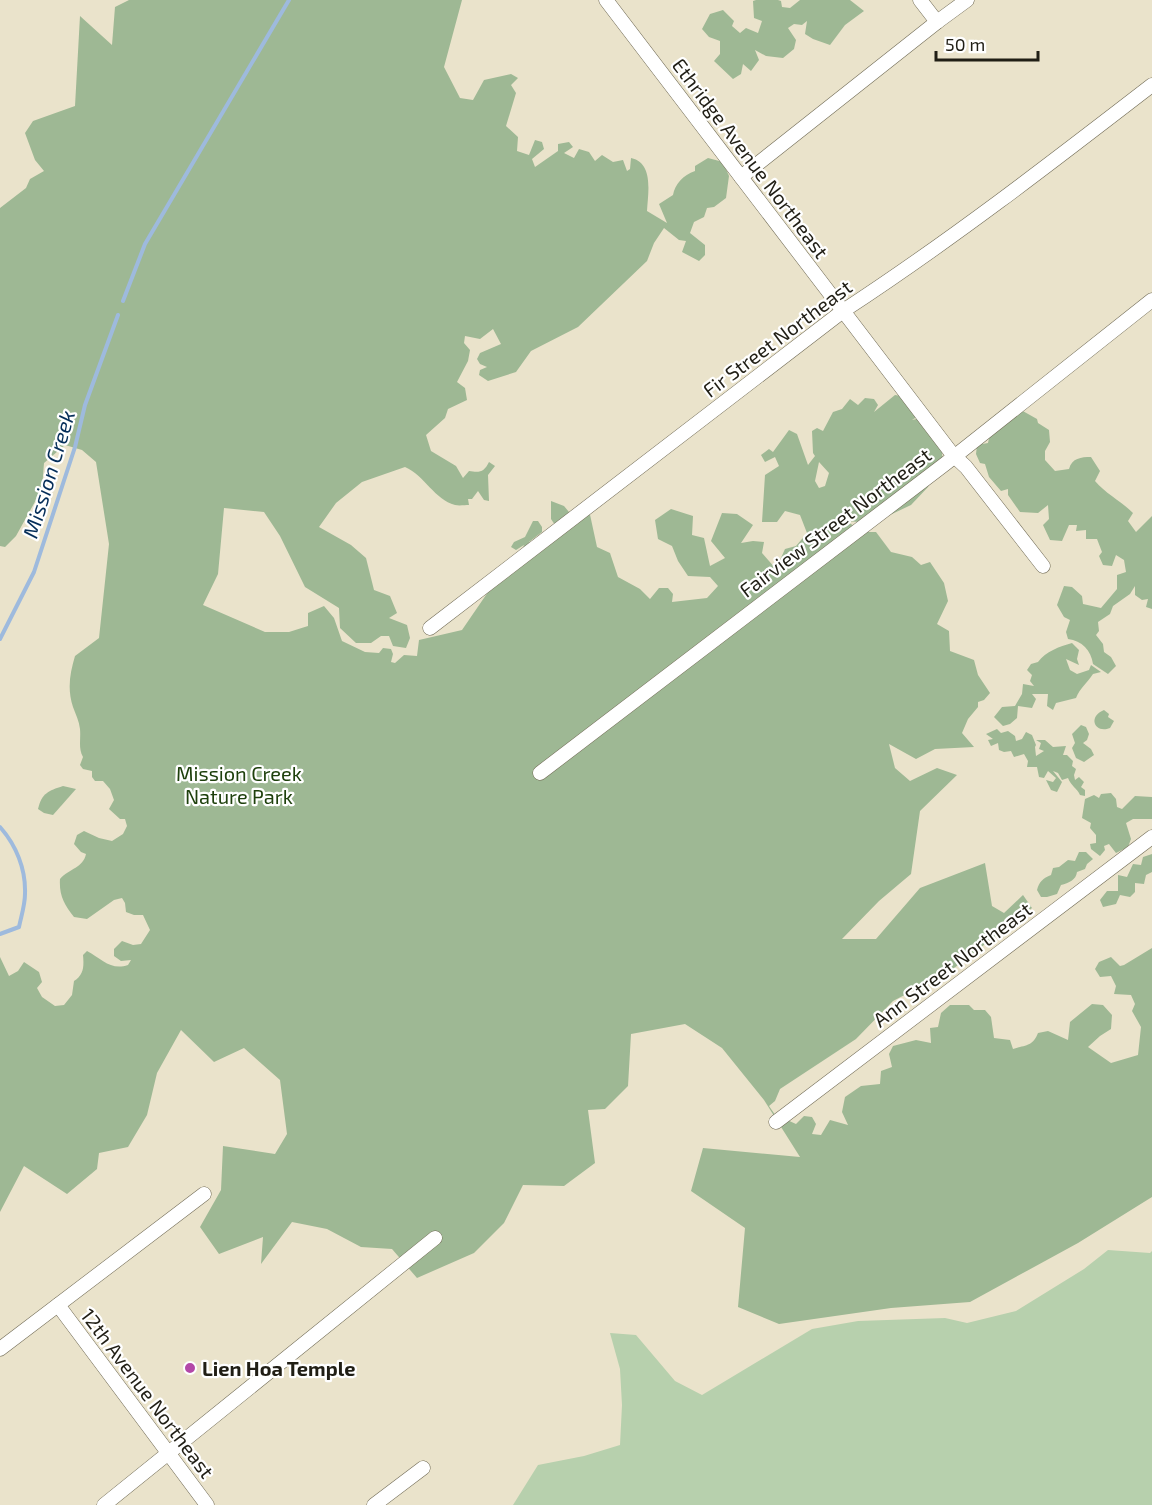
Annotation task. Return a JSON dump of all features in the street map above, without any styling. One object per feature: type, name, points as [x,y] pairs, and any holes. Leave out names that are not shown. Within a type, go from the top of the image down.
[{"type":"street","name":"Ethridge Avenue Northeast","points":[[606,0],[953,455],[966,467],[1043,566]]},
{"type":"street","points":[[920,0],[937,22]]},
{"type":"street","points":[[741,177],[967,0]]},
{"type":"street","name":"Fir Street Northeast","points":[[430,628],[843,311],[1051,163],[1152,85]]},
{"type":"street","name":"Fairview Street Northeast","points":[[540,773],[945,464],[953,455],[1152,300]]},
{"type":"street","name":"Ann Street Northeast","points":[[776,1122],[1152,837]]},
{"type":"street","points":[[0,1349],[204,1194]]},
{"type":"street","points":[[104,1505],[435,1238]]},
{"type":"street","name":"12th Avenue Northeast","points":[[58,1305],[207,1505]]},
{"type":"street","points":[[374,1505],[423,1468]]},
{"type":"green space","name":"Mission Creek Nature Park","points":[[129,0],[462,0],[444,67],[460,98],[473,100],[484,80],[511,74],[518,78],[511,85],[516,93],[506,126],[518,137],[517,151],[529,155],[535,140],[542,142],[544,149],[532,159],[535,167],[558,151],[558,144],[569,142],[573,147],[564,153],[574,158],[579,149],[589,152],[595,161],[602,155],[613,162],[623,160],[627,171],[630,169],[631,158],[638,161],[646,172],[647,211],[667,223],[659,204],[673,195],[680,180],[695,171],[695,166],[708,158],[723,162],[729,176],[726,198],[714,207],[707,208],[704,217],[694,222],[690,233],[705,245],[705,255],[699,261],[682,252],[686,241],[679,240],[664,228],[654,243],[647,261],[578,327],[531,351],[516,372],[488,381],[479,375],[480,370],[487,367],[480,364],[477,359],[480,353],[501,344],[493,329],[480,339],[465,336],[464,343],[470,350],[468,361],[457,382],[465,388],[467,400],[448,409],[445,418],[426,435],[431,451],[456,466],[463,478],[469,471],[483,470],[489,462],[495,466],[488,475],[489,501],[484,500],[478,491],[472,499],[468,499],[469,505],[448,502],[405,467],[362,482],[336,503],[319,527],[351,545],[366,558],[374,590],[390,596],[397,613],[389,618],[407,625],[410,638],[406,648],[393,646],[389,636],[381,636],[371,643],[356,643],[340,628],[339,608],[305,587],[280,536],[264,512],[224,508],[218,574],[203,605],[265,632],[289,632],[308,626],[308,613],[324,606],[334,618],[342,641],[365,652],[379,653],[383,648],[391,649],[393,654],[391,662],[395,663],[404,655],[417,656],[419,640],[462,630],[499,576],[515,565],[524,545],[516,550],[511,547],[514,542],[525,537],[533,521],[538,521],[542,527],[542,532],[529,542],[536,552],[557,528],[551,519],[551,501],[564,506],[569,512],[589,510],[597,547],[610,553],[618,577],[640,589],[650,599],[659,588],[668,588],[673,594],[672,602],[707,598],[718,586],[710,577],[688,576],[672,546],[658,539],[655,520],[671,509],[693,516],[692,535],[704,538],[710,566],[725,558],[711,541],[722,513],[737,514],[753,525],[741,543],[764,542],[762,553],[776,569],[785,549],[796,546],[807,533],[800,515],[785,511],[777,522],[762,522],[765,475],[779,466],[775,457],[765,462],[761,455],[769,449],[773,452],[789,430],[797,434],[808,465],[815,456],[812,431],[817,428],[823,431],[833,412],[842,409],[850,399],[858,405],[865,398],[874,399],[878,405],[874,412],[895,395],[919,399],[920,415],[912,420],[921,418],[942,451],[943,472],[934,474],[928,487],[911,505],[873,523],[846,521],[864,532],[876,532],[891,552],[912,557],[921,565],[930,562],[944,583],[948,601],[937,624],[949,631],[950,651],[974,660],[978,675],[990,693],[984,700],[978,702],[978,707],[968,719],[962,733],[974,747],[935,749],[916,759],[889,744],[895,768],[910,781],[937,768],[957,775],[920,811],[911,874],[879,901],[842,939],[876,939],[920,888],[985,863],[992,906],[1004,913],[1023,895],[1032,908],[949,972],[893,1001],[856,1039],[780,1089],[775,1101],[769,1106],[778,1119],[785,1119],[796,1124],[804,1116],[812,1117],[816,1124],[812,1134],[821,1135],[830,1120],[848,1125],[842,1112],[845,1097],[861,1086],[880,1084],[881,1071],[892,1067],[889,1054],[893,1046],[916,1040],[931,1043],[930,1028],[938,1027],[941,1013],[950,1005],[969,1005],[974,1010],[985,1010],[991,1017],[994,1038],[1010,1040],[1013,1049],[1028,1044],[1038,1033],[1048,1031],[1068,1040],[1070,1022],[1092,1004],[1103,1005],[1112,1015],[1111,1029],[1088,1047],[1111,1063],[1138,1055],[1141,1027],[1132,1011],[1135,1004],[1131,995],[1114,994],[1116,986],[1111,976],[1100,977],[1095,969],[1099,962],[1111,957],[1120,966],[1124,965],[1152,948],[1152,1197],[1078,1243],[970,1302],[891,1308],[779,1324],[738,1307],[745,1228],[691,1191],[703,1148],[800,1157],[764,1100],[722,1048],[685,1024],[631,1034],[628,1086],[605,1109],[588,1110],[595,1163],[564,1186],[523,1185],[504,1223],[474,1253],[417,1278],[392,1249],[361,1247],[327,1229],[292,1222],[261,1264],[263,1237],[219,1254],[200,1227],[221,1190],[223,1146],[275,1154],[287,1134],[280,1080],[244,1048],[214,1062],[181,1030],[157,1073],[147,1115],[128,1147],[99,1153],[97,1169],[67,1194],[24,1166],[0,1212],[0,957],[9,976],[18,971],[24,962],[39,972],[42,982],[37,988],[42,997],[55,1006],[64,1005],[72,995],[74,981],[82,973],[83,955],[87,951],[112,965],[128,965],[131,960],[121,961],[114,956],[114,949],[122,941],[133,945],[141,944],[150,930],[143,915],[126,912],[122,898],[114,900],[87,919],[74,917],[60,890],[60,879],[79,865],[86,854],[74,844],[77,835],[84,831],[112,841],[123,834],[127,826],[125,819],[120,819],[109,809],[114,800],[110,789],[103,781],[95,781],[92,771],[83,769],[80,765],[83,757],[80,747],[80,729],[70,694],[75,656],[99,638],[109,544],[96,462],[82,450],[65,445],[44,463],[42,489],[16,536],[5,547],[0,546],[0,208],[26,188],[30,179],[44,171],[35,160],[25,133],[33,121],[75,106],[80,16],[112,45],[115,7]],"holes":[[[819,462],[829,473],[825,486],[819,488],[815,481]]]},
{"type":"green space","points":[[778,0],[781,1],[782,7],[790,8],[800,0],[850,0],[864,11],[845,25],[830,45],[805,34],[807,21],[802,25],[794,24],[788,28],[796,40],[794,49],[783,58],[766,56],[755,50],[759,60],[751,71],[743,64],[741,74],[733,79],[714,61],[720,54],[720,41],[709,37],[702,29],[710,14],[723,10],[734,21],[732,26],[740,33],[746,28],[758,33],[762,21],[754,18],[753,1]]},
{"type":"green space","points":[[1021,410],[1037,419],[1038,423],[1049,430],[1050,442],[1045,451],[1045,460],[1055,471],[1069,469],[1072,462],[1077,459],[1091,457],[1100,471],[1095,481],[1133,513],[1128,521],[1136,532],[1152,516],[1152,609],[1146,607],[1148,599],[1142,600],[1135,595],[1135,586],[1130,594],[1113,606],[1110,614],[1098,622],[1099,631],[1096,635],[1103,644],[1104,652],[1111,657],[1116,666],[1108,674],[1093,664],[1085,647],[1068,639],[1066,632],[1070,620],[1064,617],[1057,605],[1064,586],[1072,587],[1082,596],[1083,604],[1101,608],[1117,589],[1117,575],[1126,572],[1124,560],[1116,555],[1112,566],[1103,565],[1099,556],[1102,552],[1097,539],[1086,539],[1086,530],[1076,531],[1077,525],[1069,525],[1062,541],[1050,540],[1043,525],[1049,519],[1048,505],[1038,513],[1020,512],[1008,495],[1008,489],[1001,491],[989,477],[985,464],[980,463],[976,454],[977,445],[988,443],[991,425],[996,414],[1017,415]]},
{"type":"green space","points":[[1072,643],[1079,650],[1077,659],[1079,665],[1066,659],[1070,670],[1077,674],[1089,670],[1091,665],[1101,672],[1093,674],[1076,698],[1056,703],[1053,710],[1047,706],[1048,694],[1032,694],[1036,699],[1032,708],[1018,706],[1017,718],[1003,726],[994,717],[1002,707],[1015,706],[1022,694],[1023,684],[1034,686],[1030,681],[1032,675],[1027,670],[1031,664],[1038,662],[1053,650]]},
{"type":"green space","points":[[1104,710],[1114,721],[1110,728],[1100,729],[1094,720]]},
{"type":"green space","points":[[1081,725],[1086,727],[1089,734],[1083,743],[1091,749],[1094,755],[1084,762],[1076,758],[1072,748],[1075,743],[1072,734]]},
{"type":"green space","points":[[997,729],[1001,733],[1008,731],[1015,736],[1016,741],[1022,739],[1026,732],[1032,735],[1036,745],[1036,756],[1044,751],[1039,749],[1041,743],[1036,740],[1045,740],[1053,747],[1066,746],[1063,755],[1067,755],[1073,761],[1072,766],[1076,769],[1075,780],[1079,777],[1084,782],[1081,787],[1085,790],[1085,796],[1080,795],[1068,778],[1062,780],[1058,773],[1053,771],[1062,782],[1057,792],[1051,790],[1046,780],[1053,782],[1056,778],[1048,771],[1044,778],[1039,777],[1037,767],[1027,767],[1028,761],[1024,754],[1014,757],[1011,751],[999,750],[998,743],[991,746],[988,740],[993,739],[986,734]]},
{"type":"green space","points":[[63,786],[76,789],[53,815],[38,809],[46,793]]},
{"type":"green space","points":[[1111,793],[1116,799],[1117,807],[1122,809],[1135,796],[1152,797],[1152,819],[1133,819],[1126,823],[1131,839],[1128,847],[1116,853],[1109,844],[1104,846],[1105,850],[1100,856],[1091,849],[1090,844],[1096,843],[1096,835],[1090,828],[1091,823],[1082,818],[1085,799],[1094,795],[1099,798],[1101,794]]},
{"type":"green space","points":[[1079,852],[1086,852],[1093,859],[1085,869],[1077,872],[1072,881],[1061,885],[1057,894],[1041,897],[1037,890],[1042,881],[1051,875],[1053,868],[1059,867],[1068,860],[1075,861]]},
{"type":"green space","points":[[1152,854],[1152,872],[1146,875],[1144,884],[1135,883],[1135,892],[1130,897],[1120,895],[1116,904],[1103,907],[1100,900],[1107,891],[1118,891],[1118,875],[1127,877],[1133,864],[1141,865],[1143,857]]},
{"type":"green space","points":[[1108,1250],[1150,1253],[1152,1251],[1152,1505],[513,1505],[538,1465],[584,1456],[620,1445],[622,1405],[620,1369],[610,1333],[636,1335],[675,1381],[702,1395],[812,1329],[858,1321],[945,1318],[967,1323],[1016,1311],[1084,1269]]},
{"type":"waterway","name":"Mission Creek","points":[[123,301],[145,244],[289,0]]},
{"type":"waterway","name":"Mission Creek","points":[[0,639],[34,572],[75,447],[85,405],[118,315]]},
{"type":"waterway","name":"Mission Creek","points":[[0,827],[19,858],[25,885],[24,907],[19,927],[0,934]]},
{"type":"place","name":"Lien Hoa Temple","points":[[190,1368]]}]
